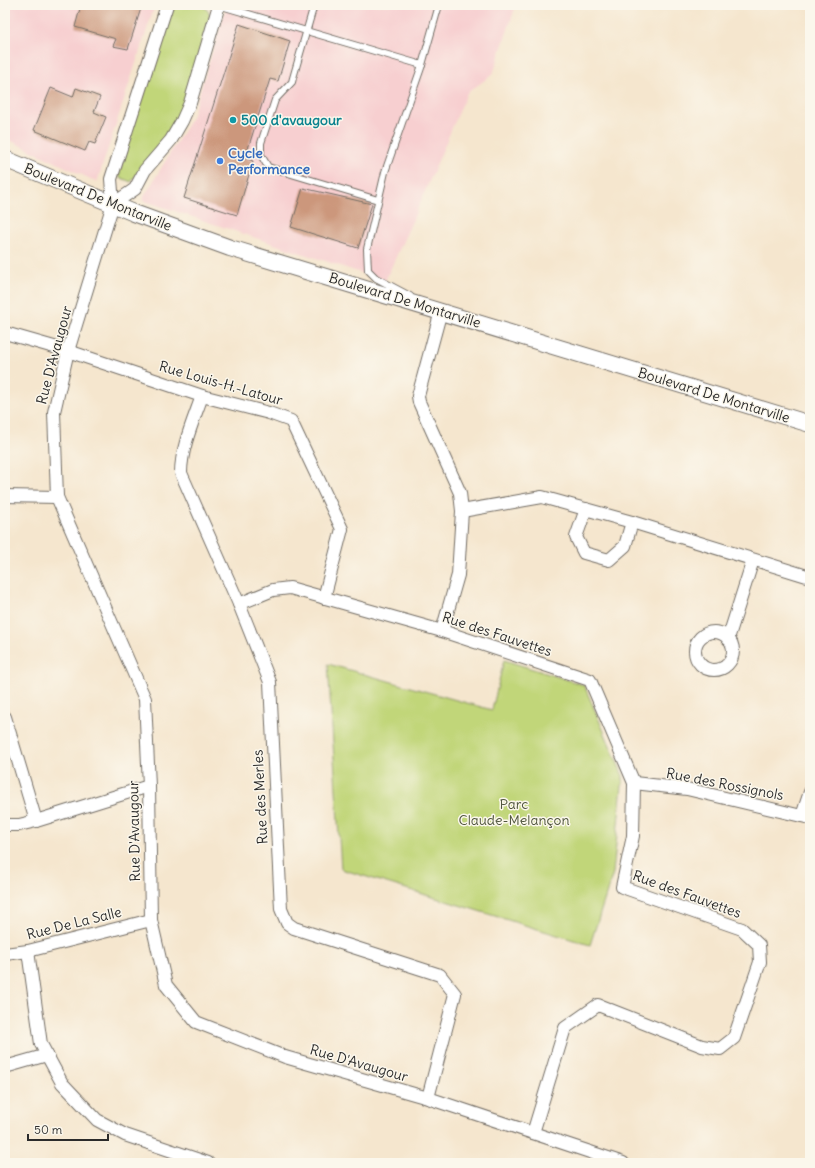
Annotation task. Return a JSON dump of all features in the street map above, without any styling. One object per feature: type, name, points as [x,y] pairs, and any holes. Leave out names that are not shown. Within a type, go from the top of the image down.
[{"type":"street","name":"Rue D'Avaugour","points":[[166,5],[111,179],[113,204],[68,351],[54,412],[57,497],[145,699],[149,786],[151,920],[166,985],[196,1022],[285,1057],[428,1098],[623,1163]]},
{"type":"street","points":[[113,204],[135,189],[145,170],[171,140],[182,121],[190,103],[218,5]]},
{"type":"street","name":"Boulevard De Montarville","points":[[5,159],[94,198],[230,248],[810,424]]},
{"type":"street","points":[[441,311],[418,396],[419,402],[460,493],[462,511],[458,575],[442,631]]},
{"type":"street","name":"Rue Louis-H.-Latour","points":[[5,333],[68,351],[202,396],[269,413],[292,421],[342,528],[324,598]]},
{"type":"street","name":"Rue des Merles","points":[[202,396],[181,463],[181,473],[239,604],[270,682],[281,909],[288,923],[294,928],[440,975],[454,994],[428,1098]]},
{"type":"street","points":[[5,496],[57,497]]},
{"type":"street","points":[[462,511],[542,497],[632,522],[810,577]]},
{"type":"street","points":[[586,509],[576,537],[584,553],[609,560],[625,546],[632,522]]},
{"type":"street","points":[[728,639],[753,560]]},
{"type":"street","name":"Rue des Fauvettes","points":[[239,604],[273,590],[290,588],[442,631],[590,680],[634,783],[633,836],[622,888],[742,929],[759,945],[760,962],[734,1038],[720,1049],[702,1046],[598,1005],[565,1028],[533,1133]]},
{"type":"street","points":[[5,717],[36,821]]},
{"type":"street","name":"Rue des Rossignols","points":[[634,783],[686,789],[806,817]]},
{"type":"street","points":[[5,825],[19,825],[36,821],[149,786]]},
{"type":"street","points":[[806,817],[810,792]]},
{"type":"street","name":"Rue De La Salle","points":[[5,954],[28,951],[151,920]]},
{"type":"street","points":[[28,951],[40,1044],[62,1084],[97,1120],[125,1135],[208,1163]]},
{"type":"street","points":[[5,1067],[47,1055]]},
{"type":"lane","points":[[218,5],[422,65]]},
{"type":"lane","points":[[314,5],[292,82],[278,95],[275,100],[261,143],[261,155],[268,167],[378,200]]},
{"type":"lane","points":[[425,306],[414,298],[376,278],[368,270],[366,249],[386,172],[422,65],[440,5]]},
{"type":"shaded area","points":[[5,5],[155,5],[97,182],[5,138]]},
{"type":"shaded area","points":[[227,5],[516,5],[493,74],[467,93],[385,281],[142,200],[192,117]]},
{"type":"green space","points":[[170,5],[203,5],[210,16],[187,95],[182,107],[162,140],[131,182],[119,177],[130,132]]},
{"type":"green space","name":"Parc Claude-Melançon","points":[[504,660],[584,685],[623,776],[613,873],[590,945],[341,869],[328,664],[492,710]]},
{"type":"building","points":[[81,5],[142,5],[128,49],[113,46],[116,39],[75,27]]},
{"type":"building","points":[[285,5],[306,5],[304,11]]},
{"type":"building","name":"500 d'avaugour","points":[[239,24],[290,41],[278,81],[270,79],[245,158],[253,161],[237,215],[184,198]]},
{"type":"building","points":[[51,88],[73,97],[76,88],[100,97],[94,112],[106,117],[95,144],[89,142],[85,151],[34,130]]},
{"type":"building","points":[[303,188],[372,204],[358,248],[291,227]]},
{"type":"place","name":"500 d'avaugour","points":[[233,120]]},
{"type":"place","name":"Cycle Performance","points":[[220,161]]}]
